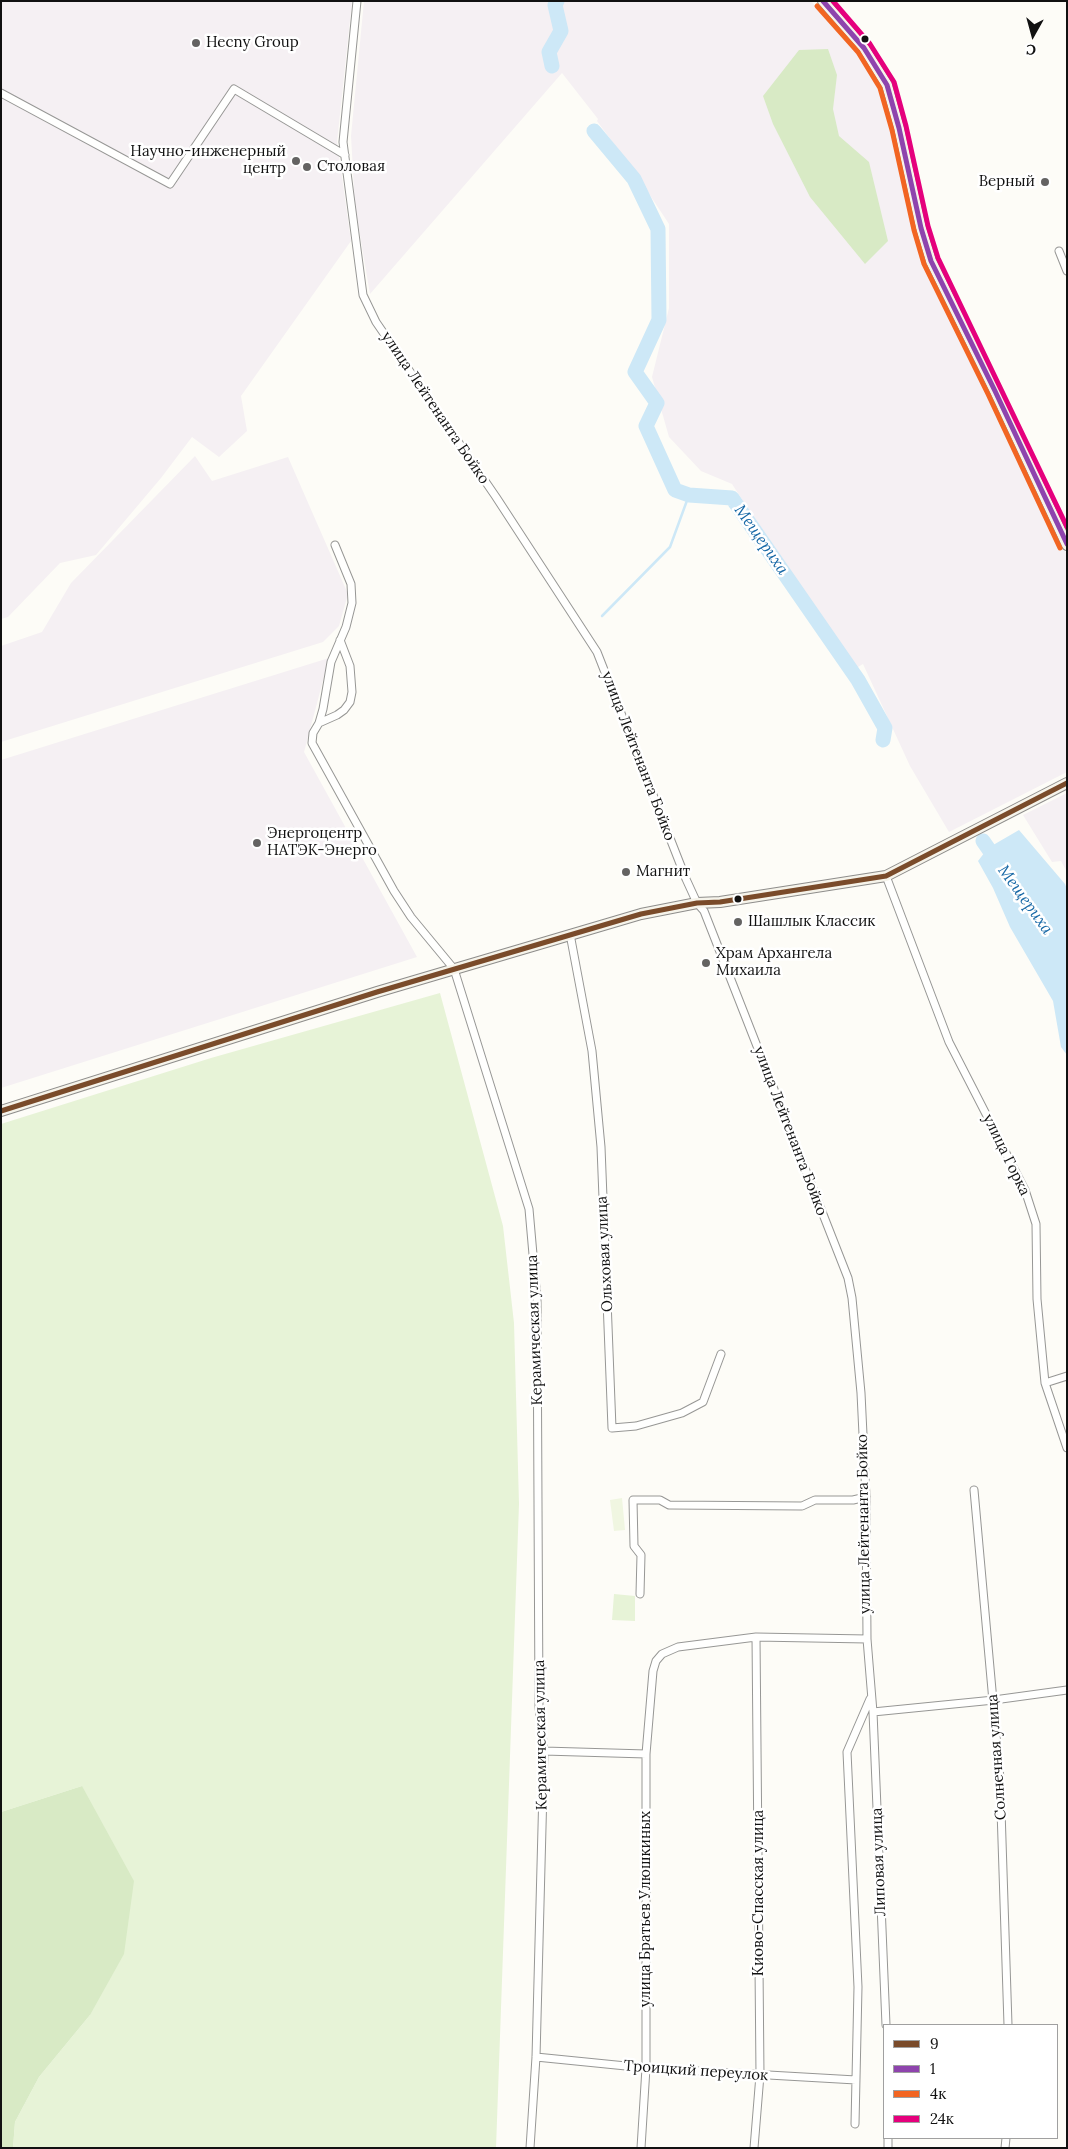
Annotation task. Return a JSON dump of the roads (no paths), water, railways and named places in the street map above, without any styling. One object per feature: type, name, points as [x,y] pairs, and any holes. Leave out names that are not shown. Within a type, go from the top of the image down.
[{"type":"main road","points":[[823,1],[864,48],[886,85],[899,128],[921,228],[932,261],[1067,545]]},
{"type":"main road","points":[[1,1111],[454,969],[641,914],[696,903],[730,900],[886,876],[1067,783]]},
{"type":"street","name":"улица Лейтенанта Бойко","points":[[356,1],[343,142],[363,295],[376,322],[496,497],[598,652],[696,903],[704,911],[848,1278],[852,1298],[861,1393],[866,1497],[867,1639],[871,1699]]},
{"type":"street","points":[[1,93],[170,184],[234,89],[345,156]]},
{"type":"street","points":[[1060,251],[1067,271]]},
{"type":"street","name":"Керамическая улица","points":[[335,545],[352,590],[348,620],[331,662],[319,723],[312,738],[314,750],[394,891],[417,924],[454,969],[529,1209],[537,1300],[539,1706],[544,1751],[536,2057],[530,2148]]},
{"type":"street","points":[[319,723],[337,715],[350,702],[352,692],[350,666],[340,640]]},
{"type":"street","name":"улица Горка","points":[[886,876],[949,1042],[1025,1190],[1036,1224],[1037,1299],[1045,1383],[1067,1448]]},
{"type":"street","name":"Ольховая улица","points":[[570,934],[590,1043],[601,1147],[612,1428],[636,1426],[682,1414],[703,1402],[721,1354]]},
{"type":"street","points":[[1045,1383],[1067,1376]]},
{"type":"street","name":"Солнечная улица","points":[[974,1490],[1000,1779],[1008,2024]]},
{"type":"street","points":[[640,1594],[641,1555],[634,1546],[633,1500],[660,1500],[669,1506],[802,1506],[815,1500],[853,1500],[866,1497]]},
{"type":"street","points":[[756,1637],[867,1639]]},
{"type":"street","name":"улица Братьев Улюшкиных","points":[[641,2148],[646,2068],[646,1754],[653,1671],[656,1661],[662,1654],[678,1647],[756,1637]]},
{"type":"street","name":"Киово-Спасская улица","points":[[754,2148],[760,2076],[756,1637]]},
{"type":"street","points":[[873,1712],[994,1700],[1067,1690]]},
{"type":"street","points":[[855,2124],[858,1987],[847,1752],[871,1699]]},
{"type":"street","name":"Липовая улица","points":[[871,1699],[886,2024]]},
{"type":"street","points":[[544,1751],[646,1754]]},
{"type":"street","name":"Троицкий переулок","points":[[536,2057],[646,2068],[856,2080]]},
{"type":"water","points":[[1019,830],[1065,884],[1067,889],[1067,1055],[1061,1047],[1053,1001],[1010,927],[993,888],[978,861],[988,848]]},
{"type":"waterway","name":"Мещериха","points":[[552,66],[549,52],[561,31],[555,5],[557,1]]},
{"type":"waterway","name":"Мещериха","points":[[594,131],[634,179],[658,229],[659,320],[635,372],[657,403],[646,426],[675,490],[689,495],[732,498],[858,680],[885,728],[883,740]]},
{"type":"waterway","points":[[602,616],[670,547],[689,495]]},
{"type":"waterway","name":"Мещериха","points":[[983,841],[999,864]]},
{"type":"place","name":"Hecny Group","points":[[196,43]]},
{"type":"place","name":"Научно-инженерный центр","points":[[296,161]]},
{"type":"place","name":"Столовая","points":[[307,167]]},
{"type":"place","name":"Верный","points":[[1045,182]]},
{"type":"place","name":"Энергоцентр НАТЭК-Энерго","points":[[257,843]]},
{"type":"place","name":"Магнит","points":[[626,872]]},
{"type":"place","name":"Шашлык Классик","points":[[738,922]]},
{"type":"place","name":"Храм Архангела Михаила","points":[[706,963]]}]
